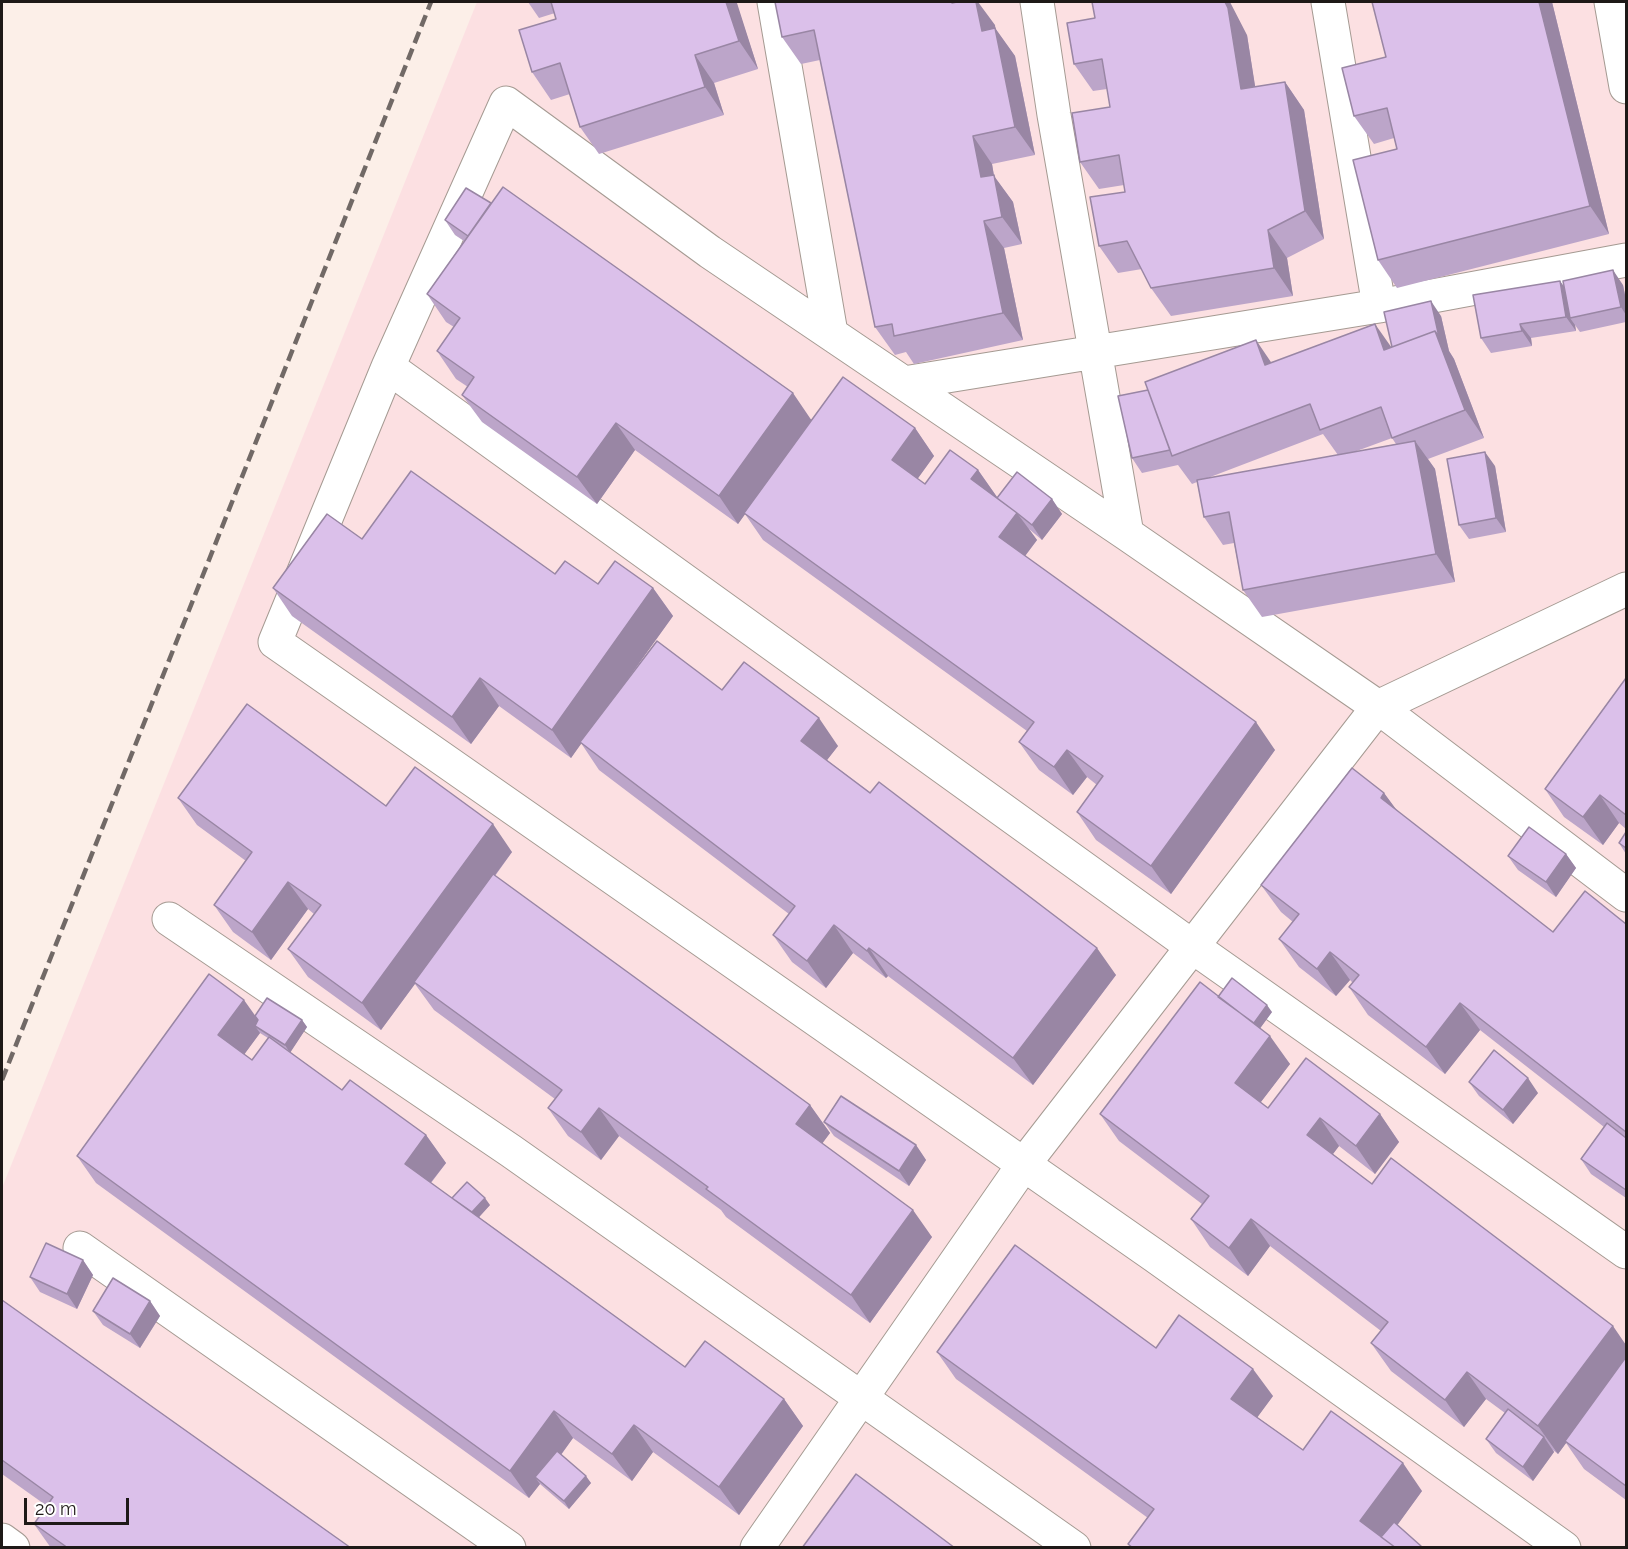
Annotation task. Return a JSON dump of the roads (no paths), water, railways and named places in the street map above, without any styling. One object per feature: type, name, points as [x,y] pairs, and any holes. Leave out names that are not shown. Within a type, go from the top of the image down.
[{"type":"street","points":[[774,2],[831,333]]},
{"type":"street","points":[[1037,2],[1127,534]]},
{"type":"street","points":[[1328,2],[1379,306]]},
{"type":"street","points":[[1611,2],[1626,87]]},
{"type":"street","points":[[1564,1548],[1024,1164],[275,642],[388,367],[506,104],[710,252],[1378,707],[1626,895]]},
{"type":"street","points":[[904,383],[1379,306],[1626,260]]},
{"type":"street","points":[[388,367],[1193,947],[1626,1252]]},
{"type":"street","points":[[757,1548],[1024,1164],[1378,707],[1624,593]]},
{"type":"street","points":[[169,919],[511,1151],[1074,1548]]},
{"type":"street","points":[[80,1248],[509,1548]]},
{"type":"street","points":[[2,1540],[13,1548]]},
{"type":"railway","points":[[2,1080],[431,2]]}]
